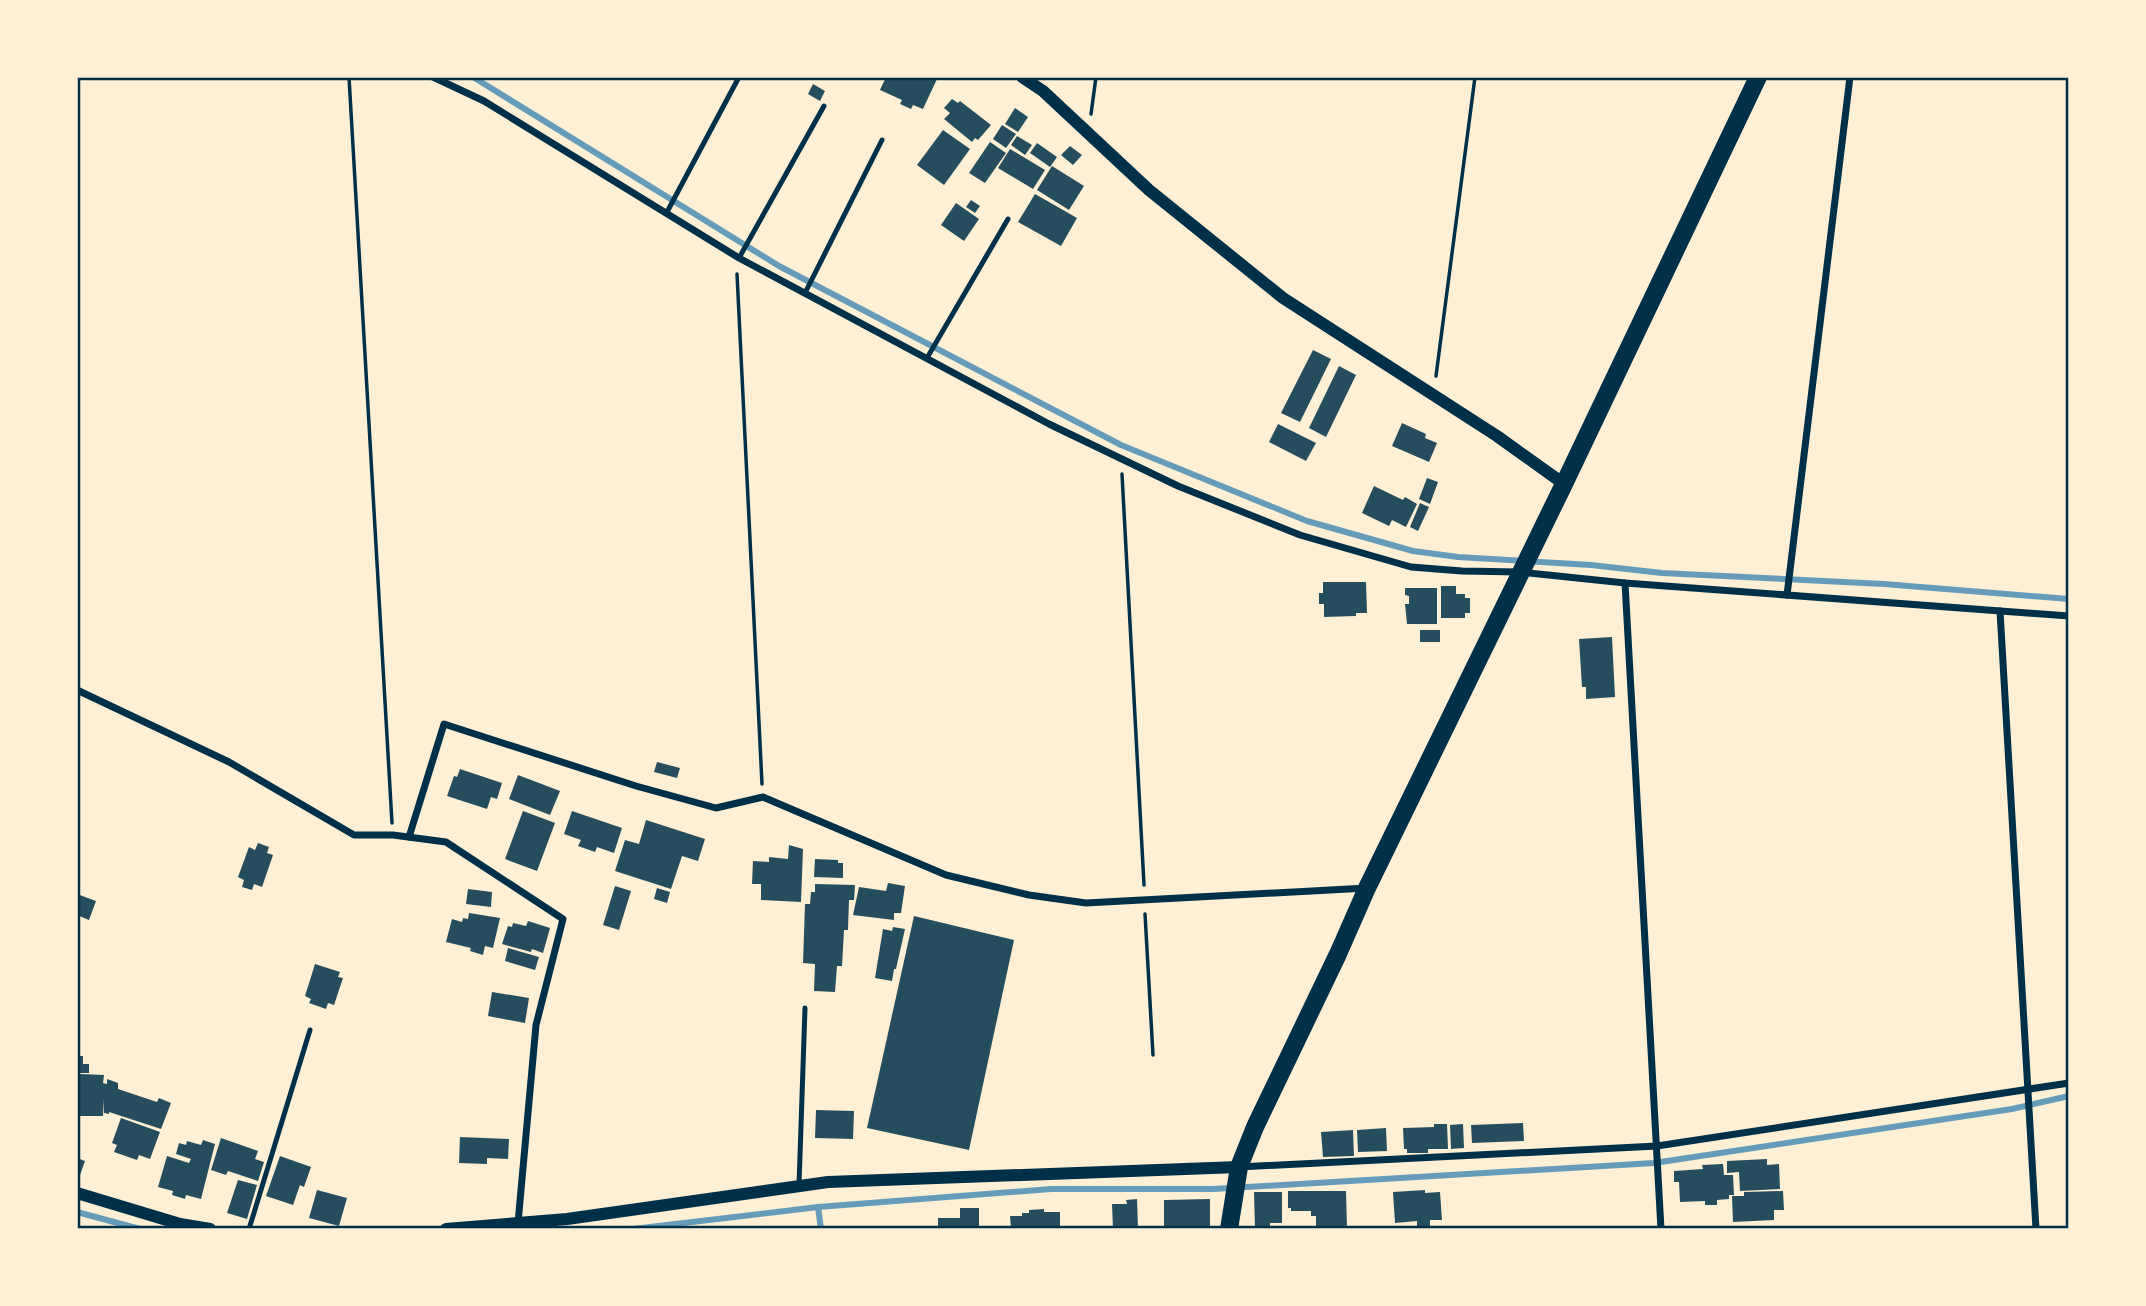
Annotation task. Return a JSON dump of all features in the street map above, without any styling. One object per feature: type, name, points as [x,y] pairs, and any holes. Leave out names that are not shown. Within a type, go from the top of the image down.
[{"type":"main road","points":[[1229,1229],[1239,1167],[1367,888],[1758,77]]},
{"type":"street","points":[[433,77],[484,101],[739,258],[927,358],[1121,460],[1300,535],[1411,567],[1520,572],[1625,583],[2069,616]]},
{"type":"street","points":[[1022,77],[1043,92],[1149,190],[1283,298],[1564,484]]},
{"type":"street","points":[[1787,595],[1850,77]]},
{"type":"street","points":[[1625,583],[1661,1229]]},
{"type":"street","points":[[2000,611],[2036,1229]]},
{"type":"street","points":[[77,690],[229,762],[355,835],[393,835],[446,842],[564,919],[536,1026],[519,1223]]},
{"type":"street","points":[[409,837],[444,724],[636,786],[716,808],[763,797],[946,875],[1029,895],[1086,903],[1367,888]]},
{"type":"street","points":[[446,1229],[580,1217],[799,1185],[1657,1146],[2069,1083]]},
{"type":"street","points":[[77,1193],[180,1224],[210,1229]]},
{"type":"lane","points":[[667,212],[739,77]]},
{"type":"lane","points":[[739,258],[824,106]]},
{"type":"lane","points":[[805,293],[882,140]]},
{"type":"lane","points":[[927,358],[1008,219]]},
{"type":"lane","points":[[799,1185],[806,1008]]},
{"type":"lane","points":[[249,1229],[310,1030]]},
{"type":"path","points":[[349,77],[393,835]]},
{"type":"path","points":[[1088,134],[1096,77]]},
{"type":"path","points":[[1433,395],[1475,77]]},
{"type":"path","points":[[739,258],[736,283],[763,797]]},
{"type":"path","points":[[1121,460],[1153,1055]]},
{"type":"building","points":[[886,77],[937,79],[923,109],[913,105],[911,109],[900,104],[902,100],[880,90]]},
{"type":"building","points":[[813,84],[825,91],[820,101],[808,94]]},
{"type":"building","points":[[952,99],[958,103],[960,101],[991,125],[978,140],[975,138],[972,142],[944,119],[950,113],[944,108]]},
{"type":"building","points":[[1015,108],[1028,117],[1018,132],[1005,124]]},
{"type":"building","points":[[1002,125],[1016,134],[1006,148],[993,139]]},
{"type":"building","points":[[943,130],[970,149],[944,185],[917,165]]},
{"type":"building","points":[[1017,136],[1032,145],[1025,155],[1011,145]]},
{"type":"building","points":[[990,142],[1006,153],[985,183],[969,173]]},
{"type":"building","points":[[1037,143],[1057,157],[1050,167],[1030,153]]},
{"type":"building","points":[[1070,146],[1082,155],[1073,165],[1061,155]]},
{"type":"building","points":[[1010,149],[1045,170],[1033,189],[998,168]]},
{"type":"building","points":[[1052,166],[1084,186],[1069,210],[1037,190]]},
{"type":"building","points":[[1035,194],[1077,218],[1061,246],[1018,222]]},
{"type":"building","points":[[971,200],[980,206],[975,213],[966,207]]},
{"type":"building","points":[[956,203],[979,219],[964,241],[941,225]]},
{"type":"building","points":[[1313,350],[1331,359],[1300,422],[1281,413]]},
{"type":"building","points":[[1339,366],[1356,375],[1326,437],[1309,428]]},
{"type":"building","points":[[1402,423],[1426,434],[1425,438],[1437,443],[1429,462],[1392,446]]},
{"type":"building","points":[[1278,424],[1316,443],[1306,461],[1269,442]]},
{"type":"building","points":[[1427,478],[1438,482],[1430,504],[1419,499]]},
{"type":"building","points":[[1374,486],[1417,504],[1406,527],[1392,520],[1389,526],[1362,513]]},
{"type":"building","points":[[1420,503],[1429,507],[1418,531],[1410,527]]},
{"type":"building","points":[[1323,582],[1366,582],[1367,613],[1324,617],[1324,604],[1319,604]]},
{"type":"building","points":[[1441,586],[1456,586],[1456,594],[1465,594],[1465,598],[1470,598],[1470,613],[1465,613],[1465,618],[1441,618]]},
{"type":"building","points":[[1405,588],[1437,588],[1437,624],[1407,624],[1405,604],[1409,604],[1409,596],[1405,595]]},
{"type":"building","points":[[1420,630],[1440,630],[1440,642],[1420,642]]},
{"type":"building","points":[[1612,637],[1615,697],[1586,699],[1586,687],[1582,687],[1579,639]]},
{"type":"building","points":[[657,762],[680,768],[677,778],[654,772]]},
{"type":"building","points":[[460,769],[502,783],[497,799],[491,797],[487,809],[447,796],[454,776],[457,777]]},
{"type":"building","points":[[518,775],[560,791],[550,815],[509,799]]},
{"type":"building","points":[[523,811],[555,823],[537,871],[505,859]]},
{"type":"building","points":[[572,811],[622,828],[614,853],[597,847],[595,852],[578,846],[581,840],[564,834]]},
{"type":"building","points":[[646,820],[705,839],[698,861],[682,856],[671,889],[615,871],[625,840],[639,844]]},
{"type":"building","points":[[258,843],[269,847],[267,853],[273,855],[262,887],[254,884],[252,890],[242,887],[244,880],[238,877],[249,847],[255,850]]},
{"type":"building","points":[[789,845],[803,849],[801,902],[761,900],[761,884],[752,884],[753,861],[769,862],[769,857],[788,859]]},
{"type":"building","points":[[815,859],[838,860],[838,863],[843,863],[843,878],[814,877]]},
{"type":"building","points":[[888,883],[905,886],[901,913],[894,913],[894,920],[853,915],[859,887],[886,891]]},
{"type":"building","points":[[815,884],[855,885],[854,900],[849,900],[848,930],[844,930],[842,966],[837,966],[835,992],[814,991],[815,964],[803,963],[805,904],[810,904]]},
{"type":"building","points":[[615,886],[631,891],[619,930],[603,925]]},
{"type":"building","points":[[657,888],[670,892],[667,903],[654,899]]},
{"type":"building","points":[[468,889],[492,892],[491,907],[466,904]]},
{"type":"building","points":[[77,894],[96,901],[89,920],[77,915]]},
{"type":"building","points":[[469,913],[500,918],[493,948],[485,946],[483,955],[470,951],[471,948],[446,942],[452,919],[462,922],[463,918],[468,919]]},
{"type":"building","points":[[914,916],[1014,940],[969,1150],[867,1128]]},
{"type":"building","points":[[528,921],[550,928],[543,953],[502,944],[508,926],[512,927],[513,923],[526,926]]},
{"type":"building","points":[[893,927],[905,929],[892,981],[875,978],[883,929],[892,931]]},
{"type":"building","points":[[508,948],[539,957],[535,970],[505,961]]},
{"type":"building","points":[[315,964],[340,972],[338,977],[343,978],[334,1005],[328,1003],[326,1009],[309,1003],[311,999],[305,996]]},
{"type":"building","points":[[492,992],[529,998],[525,1023],[488,1016]]},
{"type":"building","points":[[77,1056],[83,1056],[83,1064],[89,1064],[89,1073],[77,1073]]},
{"type":"building","points":[[80,1074],[104,1075],[103,1083],[107,1084],[107,1079],[118,1083],[118,1089],[157,1102],[159,1098],[171,1103],[161,1129],[109,1112],[104,1113],[104,1099],[103,1116],[77,1116],[77,1081],[80,1081]]},
{"type":"building","points":[[816,1110],[854,1111],[853,1139],[815,1138]]},
{"type":"building","points":[[121,1118],[160,1132],[150,1159],[139,1155],[137,1160],[114,1152],[117,1145],[112,1143]]},
{"type":"building","points":[[1523,1123],[1524,1141],[1472,1143],[1471,1125]]},
{"type":"building","points":[[1434,1124],[1447,1124],[1448,1149],[1407,1153],[1407,1149],[1404,1149],[1403,1128],[1434,1127]]},
{"type":"building","points":[[1463,1124],[1464,1148],[1451,1149],[1450,1125]]},
{"type":"building","points":[[1386,1128],[1387,1151],[1358,1152],[1357,1130]]},
{"type":"building","points":[[1353,1130],[1354,1156],[1323,1157],[1321,1132]]},
{"type":"building","points":[[460,1137],[509,1139],[508,1159],[487,1158],[487,1164],[459,1163]]},
{"type":"building","points":[[221,1138],[258,1151],[255,1159],[264,1162],[258,1181],[228,1171],[226,1175],[211,1170]]},
{"type":"building","points":[[203,1140],[215,1144],[201,1199],[186,1195],[185,1199],[172,1195],[173,1191],[158,1187],[167,1156],[189,1163],[191,1159],[176,1154],[179,1143],[186,1145],[187,1141],[201,1145]]},
{"type":"building","points":[[280,1156],[311,1167],[304,1187],[300,1185],[293,1205],[266,1196]]},
{"type":"building","points":[[77,1158],[85,1161],[80,1175],[77,1174]]},
{"type":"building","points":[[1767,1159],[1767,1165],[1779,1164],[1780,1189],[1740,1191],[1739,1172],[1727,1173],[1727,1161]]},
{"type":"building","points":[[1723,1164],[1724,1175],[1733,1175],[1734,1195],[1729,1195],[1729,1199],[1717,1200],[1717,1205],[1705,1205],[1705,1201],[1680,1202],[1679,1182],[1674,1182],[1674,1171],[1703,1169],[1702,1165]]},
{"type":"building","points":[[238,1180],[257,1185],[247,1219],[227,1213]]},
{"type":"building","points":[[317,1190],[347,1198],[339,1226],[309,1218]]},
{"type":"building","points":[[1425,1190],[1425,1193],[1440,1192],[1442,1220],[1430,1220],[1430,1226],[1417,1226],[1417,1221],[1395,1223],[1393,1192]]},
{"type":"building","points":[[1288,1191],[1346,1191],[1347,1229],[1316,1229],[1316,1216],[1311,1216],[1311,1211],[1291,1211],[1291,1208],[1288,1208]]},
{"type":"building","points":[[1783,1191],[1784,1210],[1774,1210],[1774,1220],[1733,1222],[1732,1196],[1744,1196],[1744,1192]]},
{"type":"building","points":[[1254,1192],[1282,1192],[1282,1223],[1270,1223],[1270,1229],[1255,1229]]},
{"type":"building","points":[[1137,1199],[1138,1228],[1113,1229],[1112,1204],[1127,1204],[1126,1200]]},
{"type":"building","points":[[1210,1199],[1210,1229],[1164,1229],[1164,1200]]},
{"type":"building","points":[[960,1208],[979,1208],[979,1229],[938,1229],[938,1218],[960,1218]]},
{"type":"building","points":[[1044,1209],[1044,1212],[1060,1212],[1060,1229],[1011,1229],[1010,1216],[1022,1216],[1022,1213],[1029,1213],[1029,1210]]},
{"type":"waterway","points":[[473,77],[779,266],[1121,445],[1307,521],[1413,551],[1458,557],[1591,565],[1662,573],[1884,584],[2069,599]]},
{"type":"waterway","points":[[633,1229],[818,1207],[1051,1189],[1213,1189],[1654,1163],[2012,1109],[2069,1096]]},
{"type":"waterway","points":[[818,1207],[821,1229]]},
{"type":"waterway","points":[[77,1212],[140,1229]]}]
